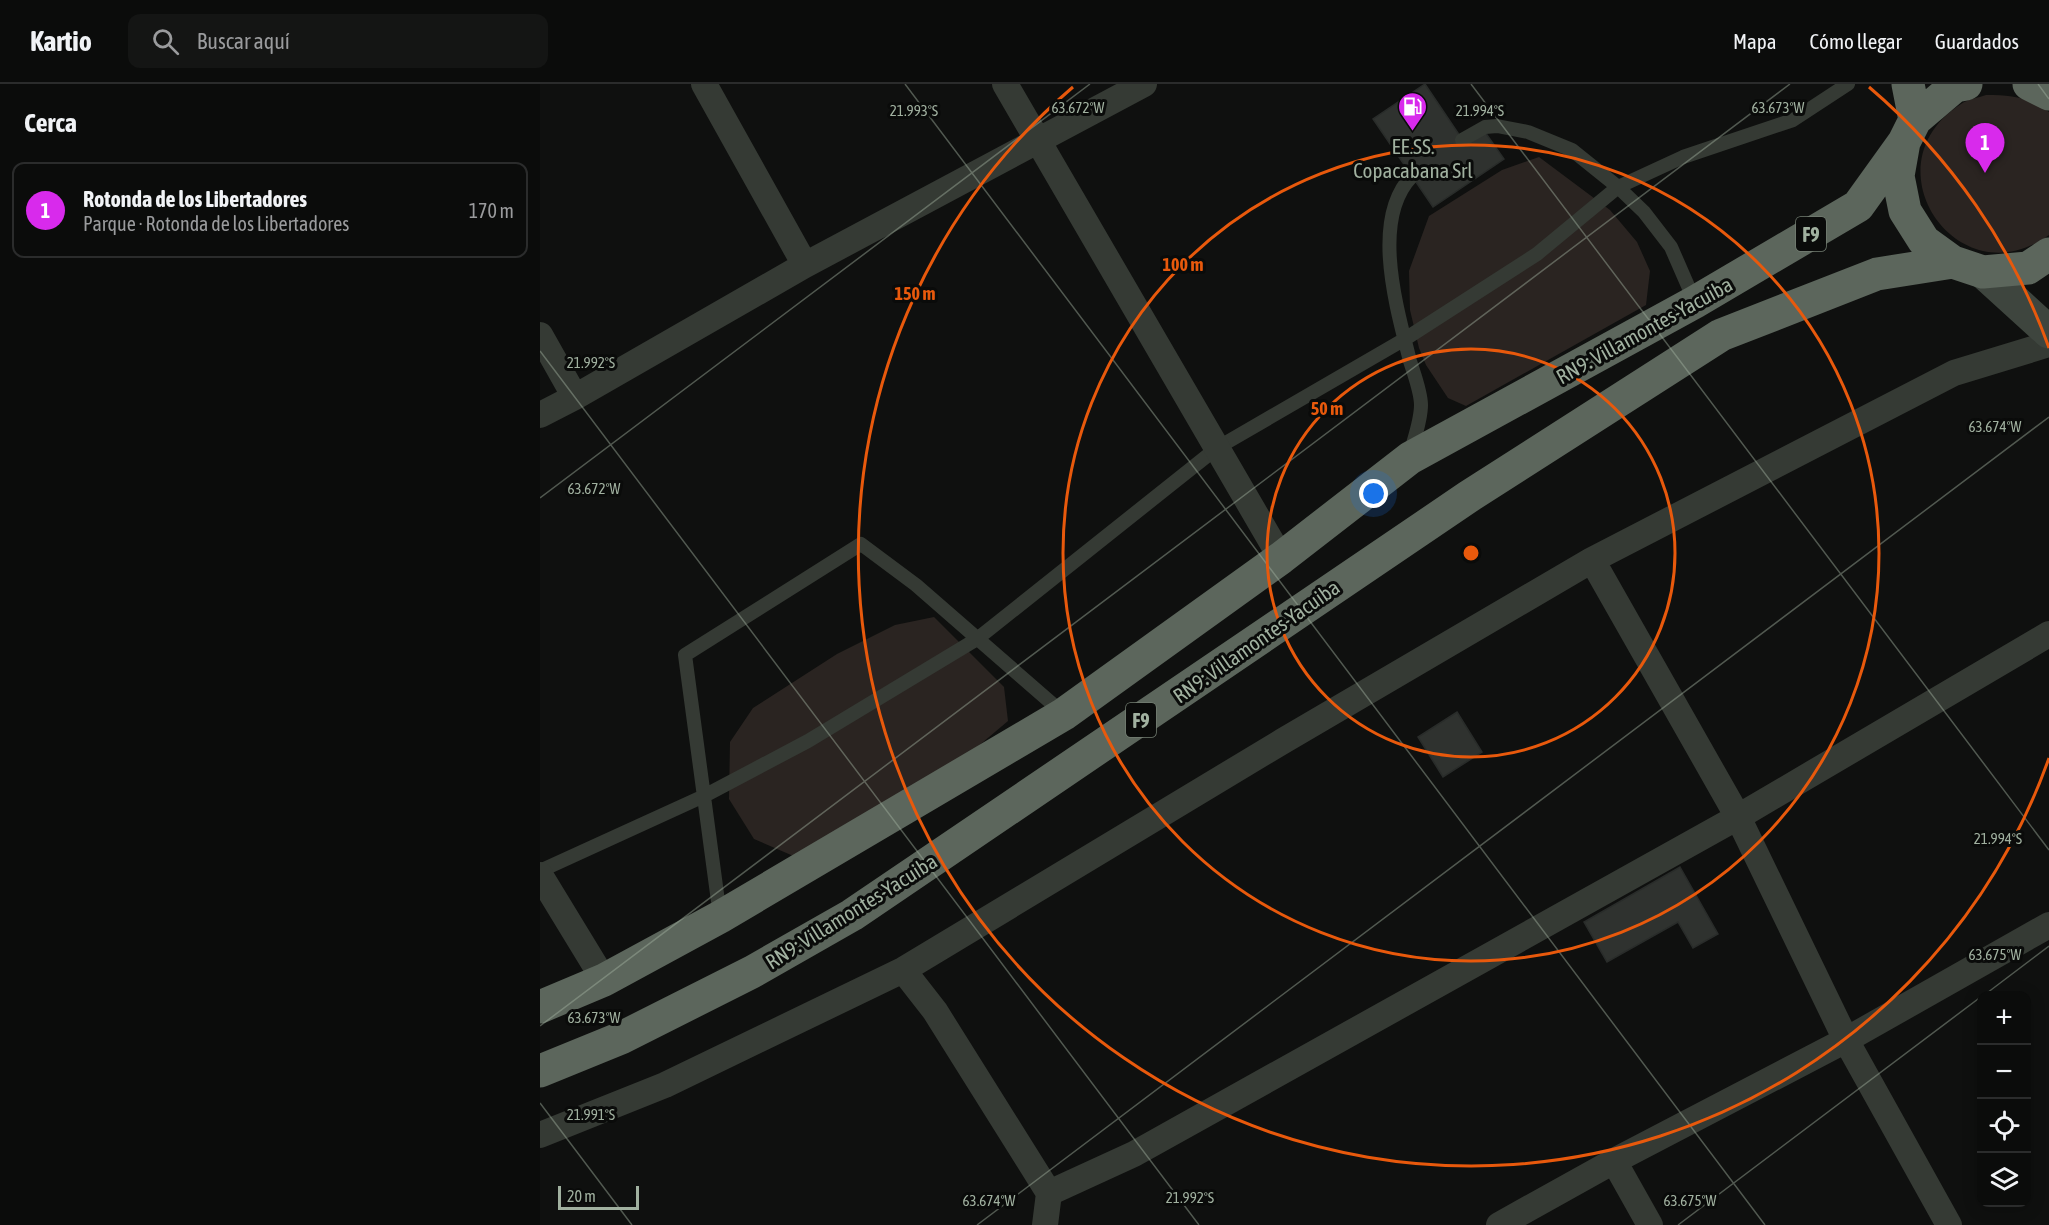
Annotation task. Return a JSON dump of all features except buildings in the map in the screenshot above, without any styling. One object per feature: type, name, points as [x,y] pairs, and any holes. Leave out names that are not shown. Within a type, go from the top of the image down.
[{"type":"highway","name":"F9","points":[[1908,84],[1909,131],[1898,176],[1905,211],[1924,241],[1953,262],[1983,272],[2028,268],[2049,254]]},
{"type":"highway","name":"F9","points":[[1909,131],[1955,86],[1966,84]]},
{"type":"highway","points":[[2029,84],[2049,94]]},
{"type":"highway","name":"RN9: Villamontes-Yacuiba","points":[[540,1007],[604,980],[720,917],[1064,714],[1281,558],[1410,458],[1695,302],[1858,206],[1909,131]]},
{"type":"highway","name":"RN9: Villamontes-Yacuiba","points":[[540,1071],[631,1033],[752,972],[852,915],[1458,504],[1721,335],[1877,274],[1953,262]]},
{"type":"main road","points":[[1983,272],[2049,332]]},
{"type":"street","points":[[704,84],[805,265]]},
{"type":"street","points":[[1005,84],[1281,558]]},
{"type":"street","points":[[540,415],[805,265],[1144,84]]},
{"type":"street","points":[[540,335],[575,397]]},
{"type":"street","points":[[540,1136],[665,1085],[903,970],[1272,747],[1592,560],[1954,373],[2049,344]]},
{"type":"street","points":[[1592,560],[1738,817],[1846,1040],[1949,1225]]},
{"type":"street","points":[[1049,1193],[1134,1154],[1738,817],[2049,634]]},
{"type":"street","points":[[540,873],[604,980]]},
{"type":"street","points":[[1499,1225],[1614,1161],[1846,1040],[2049,925]]},
{"type":"street","points":[[903,970],[935,1011],[1049,1193],[1045,1225]]},
{"type":"street","points":[[1614,1161],[1650,1225]]},
{"type":"lane","points":[[540,873],[704,796],[808,741],[978,639],[1217,448],[1405,339],[1537,254],[1618,187],[1683,157],[1793,120],[1848,84]]},
{"type":"lane","points":[[1462,141],[1485,127],[1497,126],[1528,132],[1572,150],[1618,187],[1644,212],[1671,247],[1695,302]]},
{"type":"lane","points":[[1410,458],[1421,404],[1398,311],[1390,261],[1390,224],[1401,189],[1412,176]]},
{"type":"lane","points":[[720,917],[685,655],[861,544],[916,585],[1064,714]]},
{"type":"shaded area","points":[[1986,95],[2019,98],[2034,103],[2049,112],[2049,235],[2015,251],[1983,251],[1956,239],[1935,217],[1923,190],[1921,159],[1933,130],[1961,104]]},
{"type":"shaded area","points":[[1539,157],[1610,210],[1637,242],[1650,271],[1646,305],[1466,406],[1448,398],[1426,365],[1419,348],[1410,310],[1409,271],[1429,216],[1502,170]]},
{"type":"shaded area","points":[[934,617],[1004,687],[1008,721],[938,780],[798,858],[754,839],[729,799],[730,742],[753,708],[837,654],[895,625]]},
{"type":"place","name":"EE.SS. Copacabana Srl","points":[[1413,132]]},
{"type":"place","name":"Rotonda de los Libertadores","points":[[1985,173]]}]
